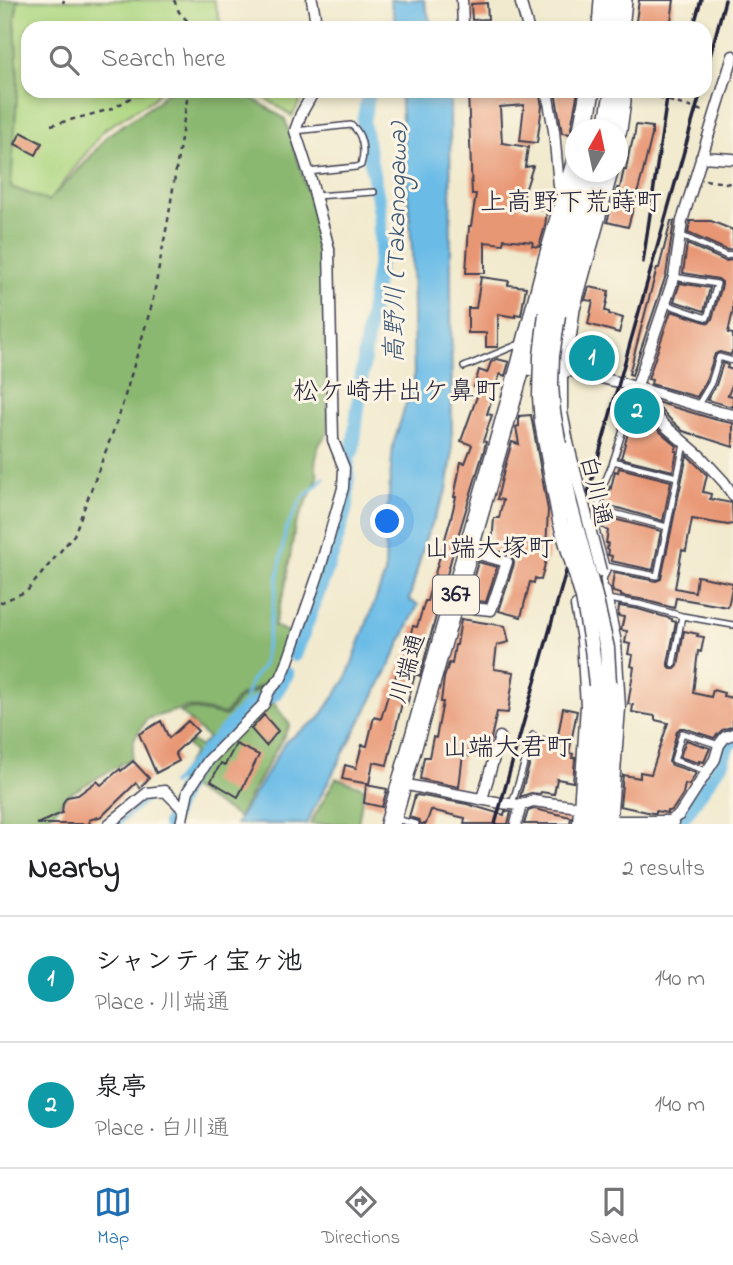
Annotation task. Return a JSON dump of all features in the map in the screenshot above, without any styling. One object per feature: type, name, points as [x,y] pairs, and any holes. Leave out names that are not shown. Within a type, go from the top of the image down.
[{"type":"highway","points":[[602,21],[604,0]]},
{"type":"highway","points":[[620,21],[622,0]]},
{"type":"highway","points":[[585,119],[589,98]]},
{"type":"highway","points":[[619,119],[621,98]]},
{"type":"highway","name":"川端通","points":[[391,821],[570,182]]},
{"type":"highway","points":[[521,365],[562,369],[570,309],[605,182]]},
{"type":"street","points":[[312,0],[316,21]]},
{"type":"street","points":[[462,0],[463,21]]},
{"type":"street","points":[[520,0],[526,21]]},
{"type":"street","points":[[636,390],[674,277],[682,221],[733,55]]},
{"type":"street","points":[[178,804],[208,761],[264,704],[269,691],[281,678],[319,572],[343,488],[342,465],[333,440],[329,249],[295,131],[310,98]]},
{"type":"street","points":[[548,98],[559,186],[565,199]]},
{"type":"street","points":[[594,119],[597,98]]},
{"type":"street","points":[[607,119],[611,98]]},
{"type":"street","points":[[701,157],[733,159]]},
{"type":"street","name":"白川通","points":[[582,182],[541,356],[540,397],[542,423],[560,521],[583,598],[609,719],[608,823]]},
{"type":"street","name":"白川通","points":[[552,314],[593,182]]},
{"type":"street","points":[[603,572],[569,447],[562,412],[562,369],[733,415]]},
{"type":"street","points":[[636,390],[664,425],[684,441],[733,495]]},
{"type":"street","points":[[453,606],[491,610],[506,562],[468,551]]},
{"type":"street","points":[[578,824],[586,706],[582,640],[576,606],[606,595],[616,642],[620,708],[608,823],[672,822],[715,759],[719,745],[725,737],[733,734]]},
{"type":"street","name":"白川通","points":[[588,824],[596,722],[602,684]]},
{"type":"street","points":[[482,799],[500,737]]},
{"type":"street","points":[[402,784],[516,804],[533,801],[579,807]]},
{"type":"street","points":[[109,824],[147,793],[165,791],[178,804],[181,824]]},
{"type":"street","points":[[516,804],[516,824]]},
{"type":"lane","points":[[295,131],[351,125],[360,135],[363,159],[361,165],[308,172]]},
{"type":"lane","points":[[315,196],[374,192]]},
{"type":"lane","points":[[680,235],[727,257],[733,254]]},
{"type":"lane","points":[[666,303],[707,318],[717,284],[674,277]]},
{"type":"lane","points":[[464,367],[517,345],[526,345]]},
{"type":"lane","points":[[698,405],[711,383],[719,357],[733,361]]},
{"type":"lane","points":[[636,390],[603,486],[594,523],[606,595],[682,616],[733,625]]},
{"type":"lane","points":[[603,572],[657,576],[684,441]]},
{"type":"lane","points":[[613,461],[677,477]]},
{"type":"lane","points":[[598,509],[667,527]]},
{"type":"lane","points":[[673,664],[682,616]]},
{"type":"lane","points":[[706,771],[674,760],[682,733],[719,745]]},
{"type":"lane","points":[[516,804],[533,735]]},
{"type":"lane","points":[[391,821],[416,824]]},
{"type":"path","points":[[174,0],[179,12],[187,21]]},
{"type":"path","points":[[51,125],[111,109],[130,98]]},
{"type":"path","points":[[0,603],[27,591],[74,535],[119,416],[152,304],[187,98]]},
{"type":"path","points":[[665,98],[702,109]]},
{"type":"path","points":[[695,178],[733,184]]},
{"type":"green space","points":[[0,0],[18,0],[15,18],[18,83],[11,187],[48,201],[108,135],[161,98],[252,98],[285,119],[326,253],[328,415],[327,433],[319,445],[315,463],[318,478],[295,526],[285,588],[274,626],[293,634],[285,658],[268,683],[239,696],[225,714],[188,707],[147,719],[134,739],[132,758],[66,796],[53,813],[40,820],[28,824],[0,824]]},
{"type":"green space","points":[[18,0],[214,0],[220,21],[21,21],[21,98],[154,98],[105,129],[49,201],[10,187],[18,83],[15,18]]},
{"type":"green space","points":[[265,98],[302,98],[292,116]]},
{"type":"green space","points":[[262,688],[290,725],[238,817],[177,780],[194,752],[187,745],[192,741],[200,747],[208,738],[180,712],[190,709],[226,716],[240,698]]},
{"type":"green space","points":[[336,778],[364,788],[358,824],[310,824]]},
{"type":"water","points":[[390,0],[424,0],[430,21],[395,21]]},
{"type":"water","points":[[401,98],[451,98],[452,456],[447,490],[426,537],[409,600],[418,605],[390,665],[306,824],[236,824],[286,741],[319,719],[346,679],[385,574],[393,445],[414,378],[412,251]]},
{"type":"building","points":[[639,0],[674,0],[671,21],[636,21]]},
{"type":"building","points":[[487,3],[488,19],[472,20],[471,4]]},
{"type":"building","points":[[468,98],[540,98],[542,106],[537,143],[520,141],[524,105],[500,107],[502,143],[528,147],[525,167],[533,166],[520,207],[547,210],[539,247],[532,246],[533,242],[504,239],[503,244],[485,242],[485,273],[466,273],[469,226],[476,194],[472,194]]},
{"type":"building","points":[[556,98],[577,98],[573,119],[565,119],[565,133],[562,133]]},
{"type":"building","points":[[636,125],[652,127],[628,227],[607,222],[617,188],[620,188],[621,182],[628,182],[628,158]]},
{"type":"building","points":[[21,132],[42,143],[36,155],[15,144]]},
{"type":"building","points":[[671,221],[674,221],[666,275],[632,375],[629,374]]},
{"type":"building","points":[[690,221],[711,221],[733,230],[733,249],[727,250],[688,233]]},
{"type":"building","points":[[687,244],[725,261],[733,260],[733,311],[728,333],[733,334],[733,351],[731,355],[720,352],[715,354],[706,381],[697,397],[651,384],[652,380],[648,379],[671,311],[709,323],[722,285],[718,279],[683,273]]},
{"type":"building","points":[[481,277],[509,281],[508,285],[526,287],[521,315],[515,314],[515,317],[498,314],[498,347],[486,347],[486,333],[468,333],[468,308],[476,308]]},
{"type":"building","points":[[680,283],[710,288],[704,311],[674,301]]},
{"type":"building","points":[[589,287],[609,291],[605,311],[623,318],[619,333],[588,324],[593,301],[585,300]]},
{"type":"building","points":[[578,344],[614,353],[609,372],[575,364]]},
{"type":"building","points":[[497,359],[509,362],[505,376],[500,374],[487,414],[492,415],[483,441],[486,442],[484,450],[420,676],[415,674],[407,705],[402,703],[387,765],[373,762],[369,784],[342,779],[345,765],[356,768],[362,745],[367,746],[374,717],[381,719],[400,664],[404,656],[407,657],[413,636],[410,635],[413,626],[417,627],[427,601],[451,518],[461,462],[465,463],[472,445],[461,441],[480,388],[474,387],[479,370],[487,373],[491,362]]},
{"type":"building","points":[[723,363],[733,370],[733,383],[728,395],[733,396],[733,407],[707,400],[716,385]]},
{"type":"building","points":[[653,401],[733,423],[733,447],[683,431]]},
{"type":"building","points":[[636,405],[658,430],[677,446],[673,471],[621,458]]},
{"type":"building","points":[[531,415],[548,510],[546,548],[549,548],[541,580],[535,578],[534,583],[530,582],[521,617],[499,611],[514,564],[513,557],[482,547],[483,542],[492,545],[494,518],[499,518],[503,500],[497,499],[505,466],[512,442],[519,444],[516,427],[519,426],[519,416]]},
{"type":"building","points":[[687,455],[707,475],[703,492],[711,494],[710,499],[732,503],[733,524],[692,519],[686,551],[682,550],[675,588],[695,592],[697,576],[733,583],[728,607],[676,598],[674,608],[613,592],[614,573],[656,581],[661,579]]},
{"type":"building","points":[[619,468],[671,481],[663,521],[604,504],[607,490],[611,488],[615,471],[618,472]]},
{"type":"building","points":[[602,516],[661,531],[653,570],[611,561],[612,556],[608,555],[606,543],[608,531],[601,527]]},
{"type":"building","points":[[478,562],[497,567],[486,602],[467,600]]},
{"type":"building","points":[[619,606],[638,609],[676,622],[668,663],[671,669],[678,666],[684,631],[704,637],[701,652],[698,651],[693,693],[711,697],[713,690],[733,698],[733,726],[722,730],[714,738],[684,728],[677,731],[669,762],[696,773],[689,785],[685,784],[683,794],[673,809],[667,813],[652,813],[620,806],[623,775],[640,778],[640,772],[651,774],[668,723],[655,720],[655,716],[632,712],[633,705],[628,704],[634,667],[631,666],[633,655],[628,654],[630,644],[625,643],[627,631],[621,630],[624,617],[618,616]]},
{"type":"building","points":[[461,619],[505,626],[509,642],[497,645],[494,669],[514,672],[508,713],[497,712],[488,751],[470,748],[469,756],[463,754],[459,787],[420,779],[424,757],[429,757],[433,737],[436,738],[443,702],[444,678],[449,663],[452,664]]},
{"type":"building","points":[[563,708],[577,711],[569,753],[575,758],[573,782],[557,779],[554,794],[541,792],[520,797],[538,735],[557,741]]},
{"type":"building","points":[[264,715],[278,731],[266,746],[251,729]]},
{"type":"building","points":[[161,721],[169,738],[188,721],[198,731],[175,753],[179,761],[156,773],[139,734]]},
{"type":"building","points":[[686,740],[710,748],[704,762],[680,757]]},
{"type":"building","points":[[236,744],[259,755],[238,797],[211,781],[221,763],[225,765]]},
{"type":"building","points":[[133,761],[149,778],[140,788],[136,783],[102,816],[89,820],[90,824],[37,824],[62,813],[67,797],[78,795],[97,781],[101,785]]},
{"type":"building","points":[[366,785],[387,789],[382,807],[364,803]]},
{"type":"building","points":[[417,795],[467,804],[504,815],[505,811],[511,812],[508,824],[464,824],[465,818],[431,810],[426,824],[421,824],[419,820],[409,817]]},
{"type":"building","points":[[534,809],[571,817],[570,824],[524,824],[528,811]]},
{"type":"waterway","name":"高野川 (Takanogawa)","points":[[295,655],[333,553],[347,504],[348,458],[353,449],[381,248],[379,204],[363,122],[368,98]]},
{"type":"waterway","points":[[172,784],[244,703],[251,681],[263,666],[286,529],[301,500],[324,478]]},
{"type":"waterway","points":[[169,824],[188,775],[212,746],[257,702],[275,694],[287,674]]},
{"type":"waterway","points":[[676,824],[684,817],[722,762],[728,744],[733,741]]},
{"type":"waterway","points":[[118,824],[149,798],[161,799]]},
{"type":"railway","points":[[695,21],[701,0]]},
{"type":"railway","points":[[712,49],[725,0]]},
{"type":"railway","points":[[643,262],[667,98]]},
{"type":"railway","points":[[495,824],[699,98]]},
{"type":"place","name":"シャンティ宝ヶ池","points":[[592,358]]},
{"type":"place","name":"泉亭","points":[[637,411]]},
{"type":"district","name":"上高野下荒蒔町","points":[[571,204]]},
{"type":"district","name":"松ケ崎井出ケ鼻町","points":[[397,393]]},
{"type":"district","name":"山端大塚町","points":[[489,550]]},
{"type":"district","name":"山端大君町","points":[[507,749]]}]
